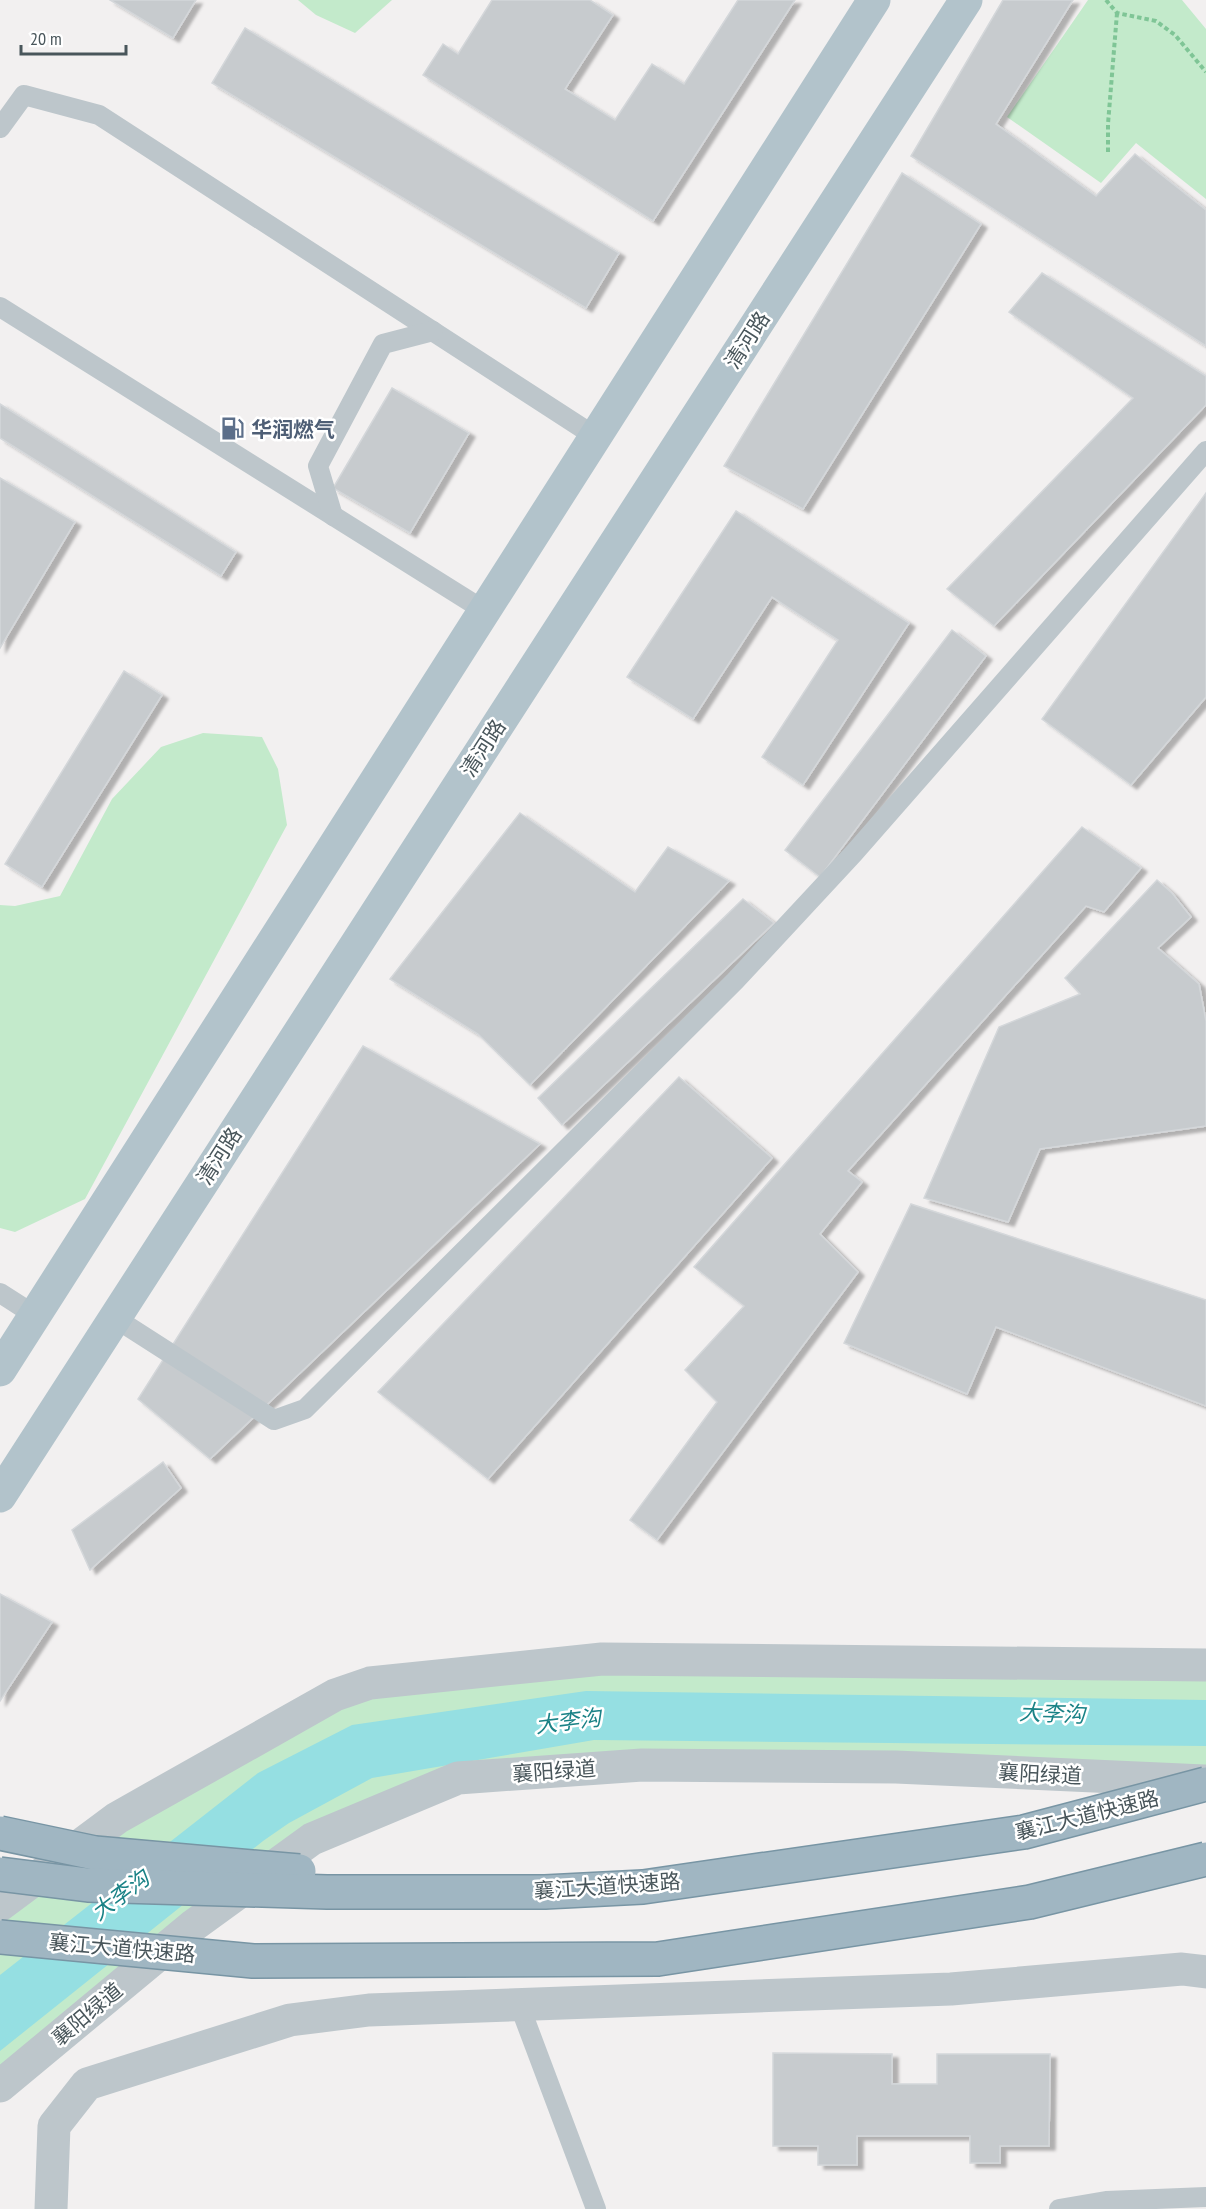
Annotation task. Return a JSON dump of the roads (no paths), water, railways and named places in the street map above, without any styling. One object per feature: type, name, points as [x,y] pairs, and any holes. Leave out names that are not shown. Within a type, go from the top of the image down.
[{"type":"highway","name":"襄江大道快速路","points":[[0,1874],[88,1886],[327,1892],[545,1892],[643,1887],[1024,1832],[1206,1783]]},
{"type":"highway","points":[[0,1833],[95,1853],[545,1892]]},
{"type":"highway","name":"襄江大道快速路","points":[[0,1937],[254,1961],[658,1959],[1030,1902],[1206,1859]]},
{"type":"main road","points":[[0,1370],[874,0]]},
{"type":"main road","name":"清河路","points":[[0,1496],[966,0]]},
{"type":"street","points":[[0,1905],[117,1818],[335,1695],[370,1683],[602,1659],[1206,1665]]},
{"type":"street","name":"襄阳绿道","points":[[0,2086],[194,1924],[312,1839],[458,1778],[653,1765],[897,1767],[1206,1783]]},
{"type":"street","points":[[51,2209],[54,2126],[87,2084],[290,2020],[369,2010],[951,1989],[1182,1969],[1206,1972]]},
{"type":"lane","points":[[0,128],[24,95],[99,114],[596,437]]},
{"type":"lane","points":[[0,307],[485,611]]},
{"type":"lane","points":[[333,516],[318,466],[383,344],[433,332]]},
{"type":"lane","points":[[115,1318],[274,1420],[305,1409],[735,981],[854,853],[1206,451]]},
{"type":"lane","points":[[0,1293],[36,1316]]},
{"type":"lane","points":[[519,2004],[596,2209]]},
{"type":"lane","points":[[1059,2209],[1106,2201],[1206,2197]]},
{"type":"water","name":"大李沟","points":[[586,1691],[1206,1700],[1206,1746],[594,1740],[372,1778],[289,1823],[263,1841],[0,2051],[0,1975],[258,1773],[352,1725]]},
{"type":"place","name":"华润燃气","points":[[233,429]]}]
